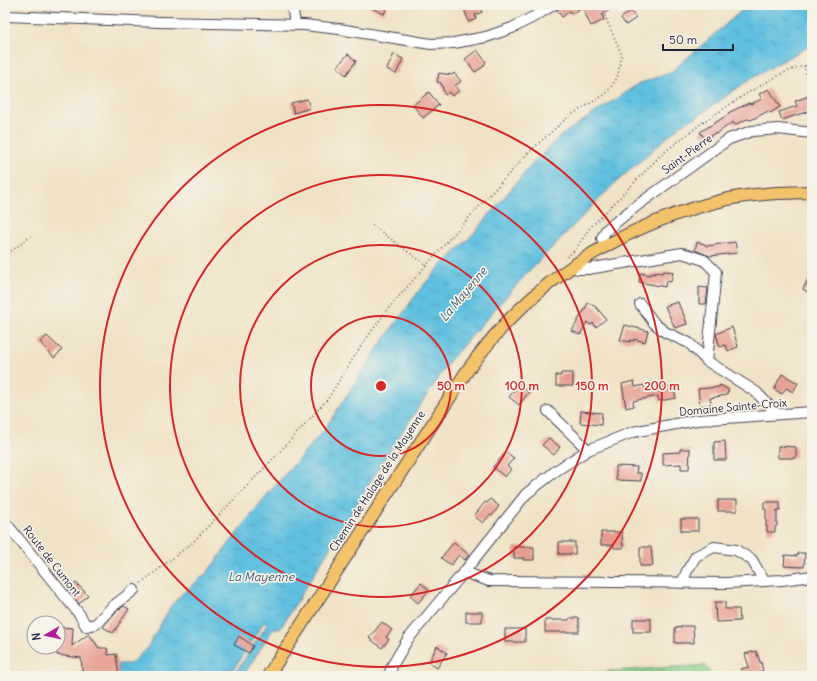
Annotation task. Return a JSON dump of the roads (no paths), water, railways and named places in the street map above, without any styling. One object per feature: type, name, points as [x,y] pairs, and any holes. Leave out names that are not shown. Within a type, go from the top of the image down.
[{"type":"main road","points":[[268,676],[444,404],[487,344],[524,304],[569,262],[656,222],[690,209],[750,195],[812,192]]},
{"type":"street","points":[[292,5],[295,24]]},
{"type":"street","points":[[5,16],[159,22],[295,24],[339,29],[432,44],[454,43],[486,37],[512,28],[553,5]]},
{"type":"street","name":"Saint-Pierre","points":[[605,246],[602,238],[604,231],[729,139],[752,131],[778,129],[812,133]]},
{"type":"street","points":[[569,262],[578,269],[588,269],[682,253],[704,260],[716,272],[707,361]]},
{"type":"street","points":[[640,304],[654,323],[665,332],[689,342],[707,361],[756,392],[777,414]]},
{"type":"street","points":[[548,411],[588,450]]},
{"type":"street","name":"Domaine Sainte-Croix","points":[[389,676],[392,666],[408,639],[526,494],[557,470],[588,450],[633,432],[690,421],[812,412]]},
{"type":"street","name":"Route de Cumont","points":[[5,522],[80,615],[86,626],[96,624],[112,607],[134,590]]},
{"type":"street","points":[[682,583],[696,556],[714,547],[736,550],[752,560],[764,581]]},
{"type":"street","points":[[464,572],[489,581],[727,583],[812,576]]},
{"type":"water","name":"La Mayenne","points":[[748,5],[812,5],[812,45],[749,80],[698,116],[681,125],[614,184],[527,273],[451,359],[390,450],[280,629],[273,629],[243,676],[119,676],[118,664],[130,664],[146,650],[171,606],[182,594],[206,574],[266,496],[324,430],[380,345],[421,288],[474,233],[534,162],[559,137],[638,84],[670,73]],"holes":[[[264,622],[267,625],[234,675],[231,673],[245,651],[242,650],[248,642],[250,643]]]}]
